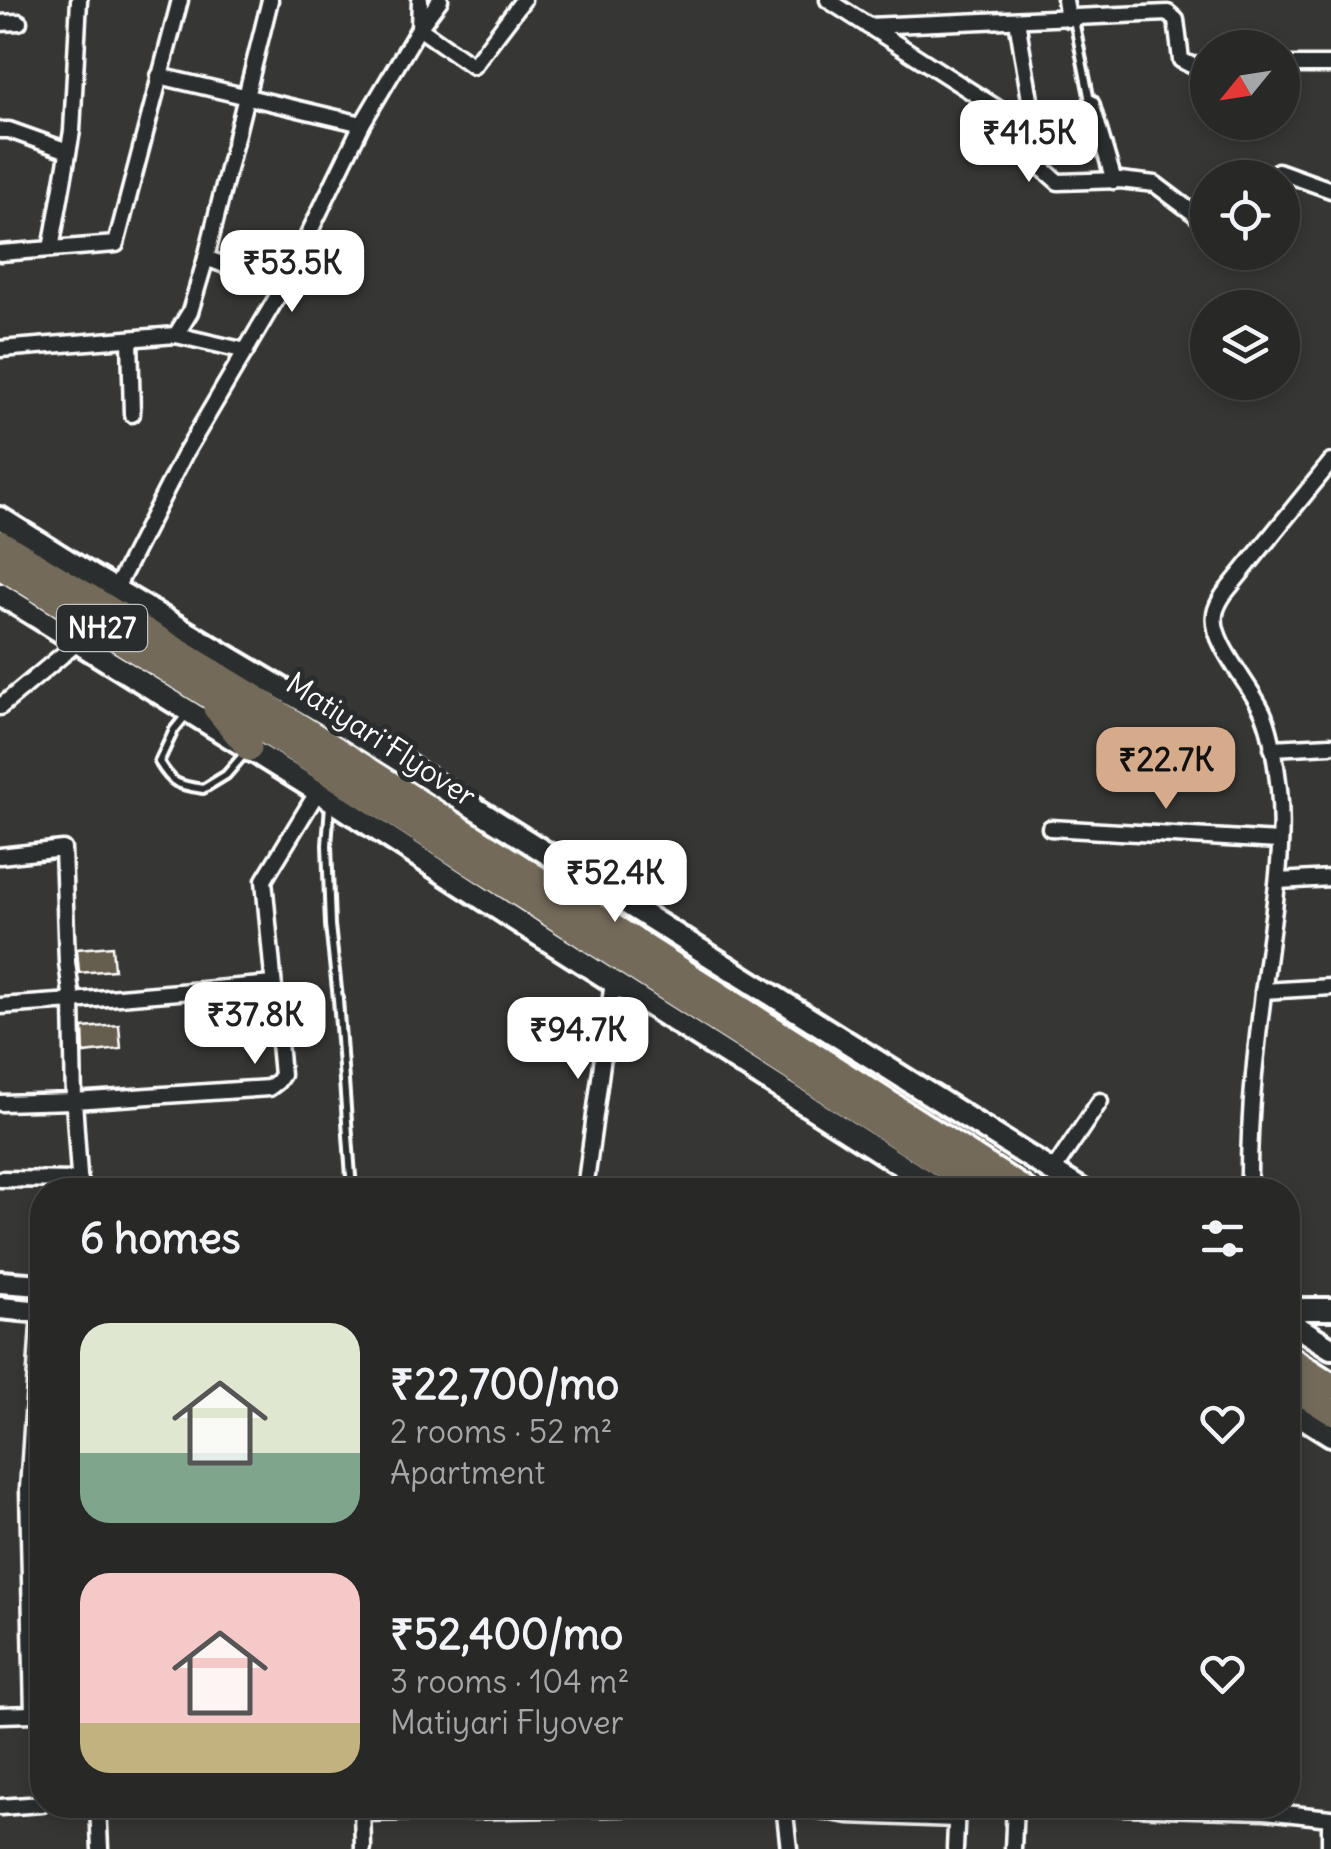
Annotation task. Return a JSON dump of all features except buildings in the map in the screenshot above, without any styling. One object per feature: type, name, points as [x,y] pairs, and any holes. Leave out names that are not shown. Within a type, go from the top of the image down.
[{"type":"highway","name":"NH27","points":[[0,543],[54,576],[110,599]]},
{"type":"highway","name":"NH27","points":[[0,566],[197,702]]},
{"type":"highway","points":[[54,576],[92,575]]},
{"type":"highway","name":"Matiyari Flyover","points":[[110,599],[247,706],[964,1178]]},
{"type":"highway","name":"Matiyari Flyover","points":[[197,702],[247,706],[1004,1178]]},
{"type":"highway","points":[[197,702],[248,748]]},
{"type":"highway","points":[[1300,1366],[1331,1386]]},
{"type":"highway","points":[[1300,1392],[1331,1411]]},
{"type":"street","points":[[51,248],[72,131],[78,0]]},
{"type":"street","points":[[0,252],[116,244],[180,0]]},
{"type":"street","points":[[176,334],[190,312],[206,258],[270,0]]},
{"type":"street","points":[[419,28],[420,0]]},
{"type":"street","points":[[110,599],[184,455],[283,287],[362,124],[440,0]]},
{"type":"street","points":[[419,28],[473,66],[523,0]]},
{"type":"street","points":[[828,0],[1036,133]]},
{"type":"street","points":[[1065,0],[1071,19]]},
{"type":"street","points":[[868,26],[1168,14],[1176,20],[1181,60],[1190,64]]},
{"type":"street","points":[[1017,20],[1042,167],[1058,182],[1155,184],[1190,210]]},
{"type":"street","points":[[0,22],[19,22]]},
{"type":"street","points":[[1300,66],[1331,65]]},
{"type":"street","points":[[159,76],[362,124]]},
{"type":"street","points":[[1091,103],[1114,181]]},
{"type":"street","points":[[0,130],[68,150]]},
{"type":"street","points":[[1300,179],[1331,190]]},
{"type":"street","points":[[206,258],[283,287]]},
{"type":"street","points":[[0,349],[176,334],[246,352]]},
{"type":"street","points":[[130,339],[132,414]]},
{"type":"street","points":[[1249,1178],[1263,991],[1278,881],[1280,795],[1269,728],[1216,632],[1214,617],[1224,594],[1331,462]]},
{"type":"street","points":[[0,518],[92,575],[110,599],[330,717],[1063,1178]]},
{"type":"street","points":[[0,594],[78,642],[197,702]]},
{"type":"street","points":[[0,708],[78,642]]},
{"type":"street","points":[[1272,748],[1331,745]]},
{"type":"street","points":[[248,748],[921,1178]]},
{"type":"street","points":[[0,1103],[269,1088],[277,1082],[282,1075],[264,880],[324,795]]},
{"type":"street","points":[[1050,828],[1280,840]]},
{"type":"street","points":[[0,856],[63,850],[80,1178]]},
{"type":"street","points":[[1278,881],[1331,878]]},
{"type":"street","points":[[587,1178],[614,982]]},
{"type":"street","points":[[0,1006],[272,984]]},
{"type":"street","points":[[1263,991],[1331,986]]},
{"type":"street","points":[[1052,1171],[1100,1101]]},
{"type":"street","points":[[0,1179],[30,1181]]},
{"type":"street","points":[[0,1282],[30,1284]]},
{"type":"street","points":[[0,1308],[30,1311]]},
{"type":"street","points":[[1300,1309],[1331,1308]]},
{"type":"street","points":[[1300,1329],[1331,1348]]},
{"type":"street","points":[[1300,1416],[1331,1435]]},
{"type":"street","points":[[30,1483],[30,1534]]},
{"type":"street","points":[[0,1715],[30,1714]]},
{"type":"street","points":[[0,1807],[30,1805]]},
{"type":"street","points":[[1300,1815],[1330,1818],[1330,1849]]},
{"type":"street","points":[[99,1818],[100,1849]]},
{"type":"street","points":[[362,1818],[362,1849]]},
{"type":"street","points":[[786,1818],[789,1849]]},
{"type":"street","points":[[954,1849],[957,1818]]},
{"type":"street","points":[[1014,1849],[1015,1818]]},
{"type":"lane","points":[[1071,19],[1091,103]]},
{"type":"lane","points":[[197,702],[174,730],[159,762],[179,786],[203,789],[226,775],[248,748]]},
{"type":"lane","points":[[324,795],[330,926],[351,1178]]}]
